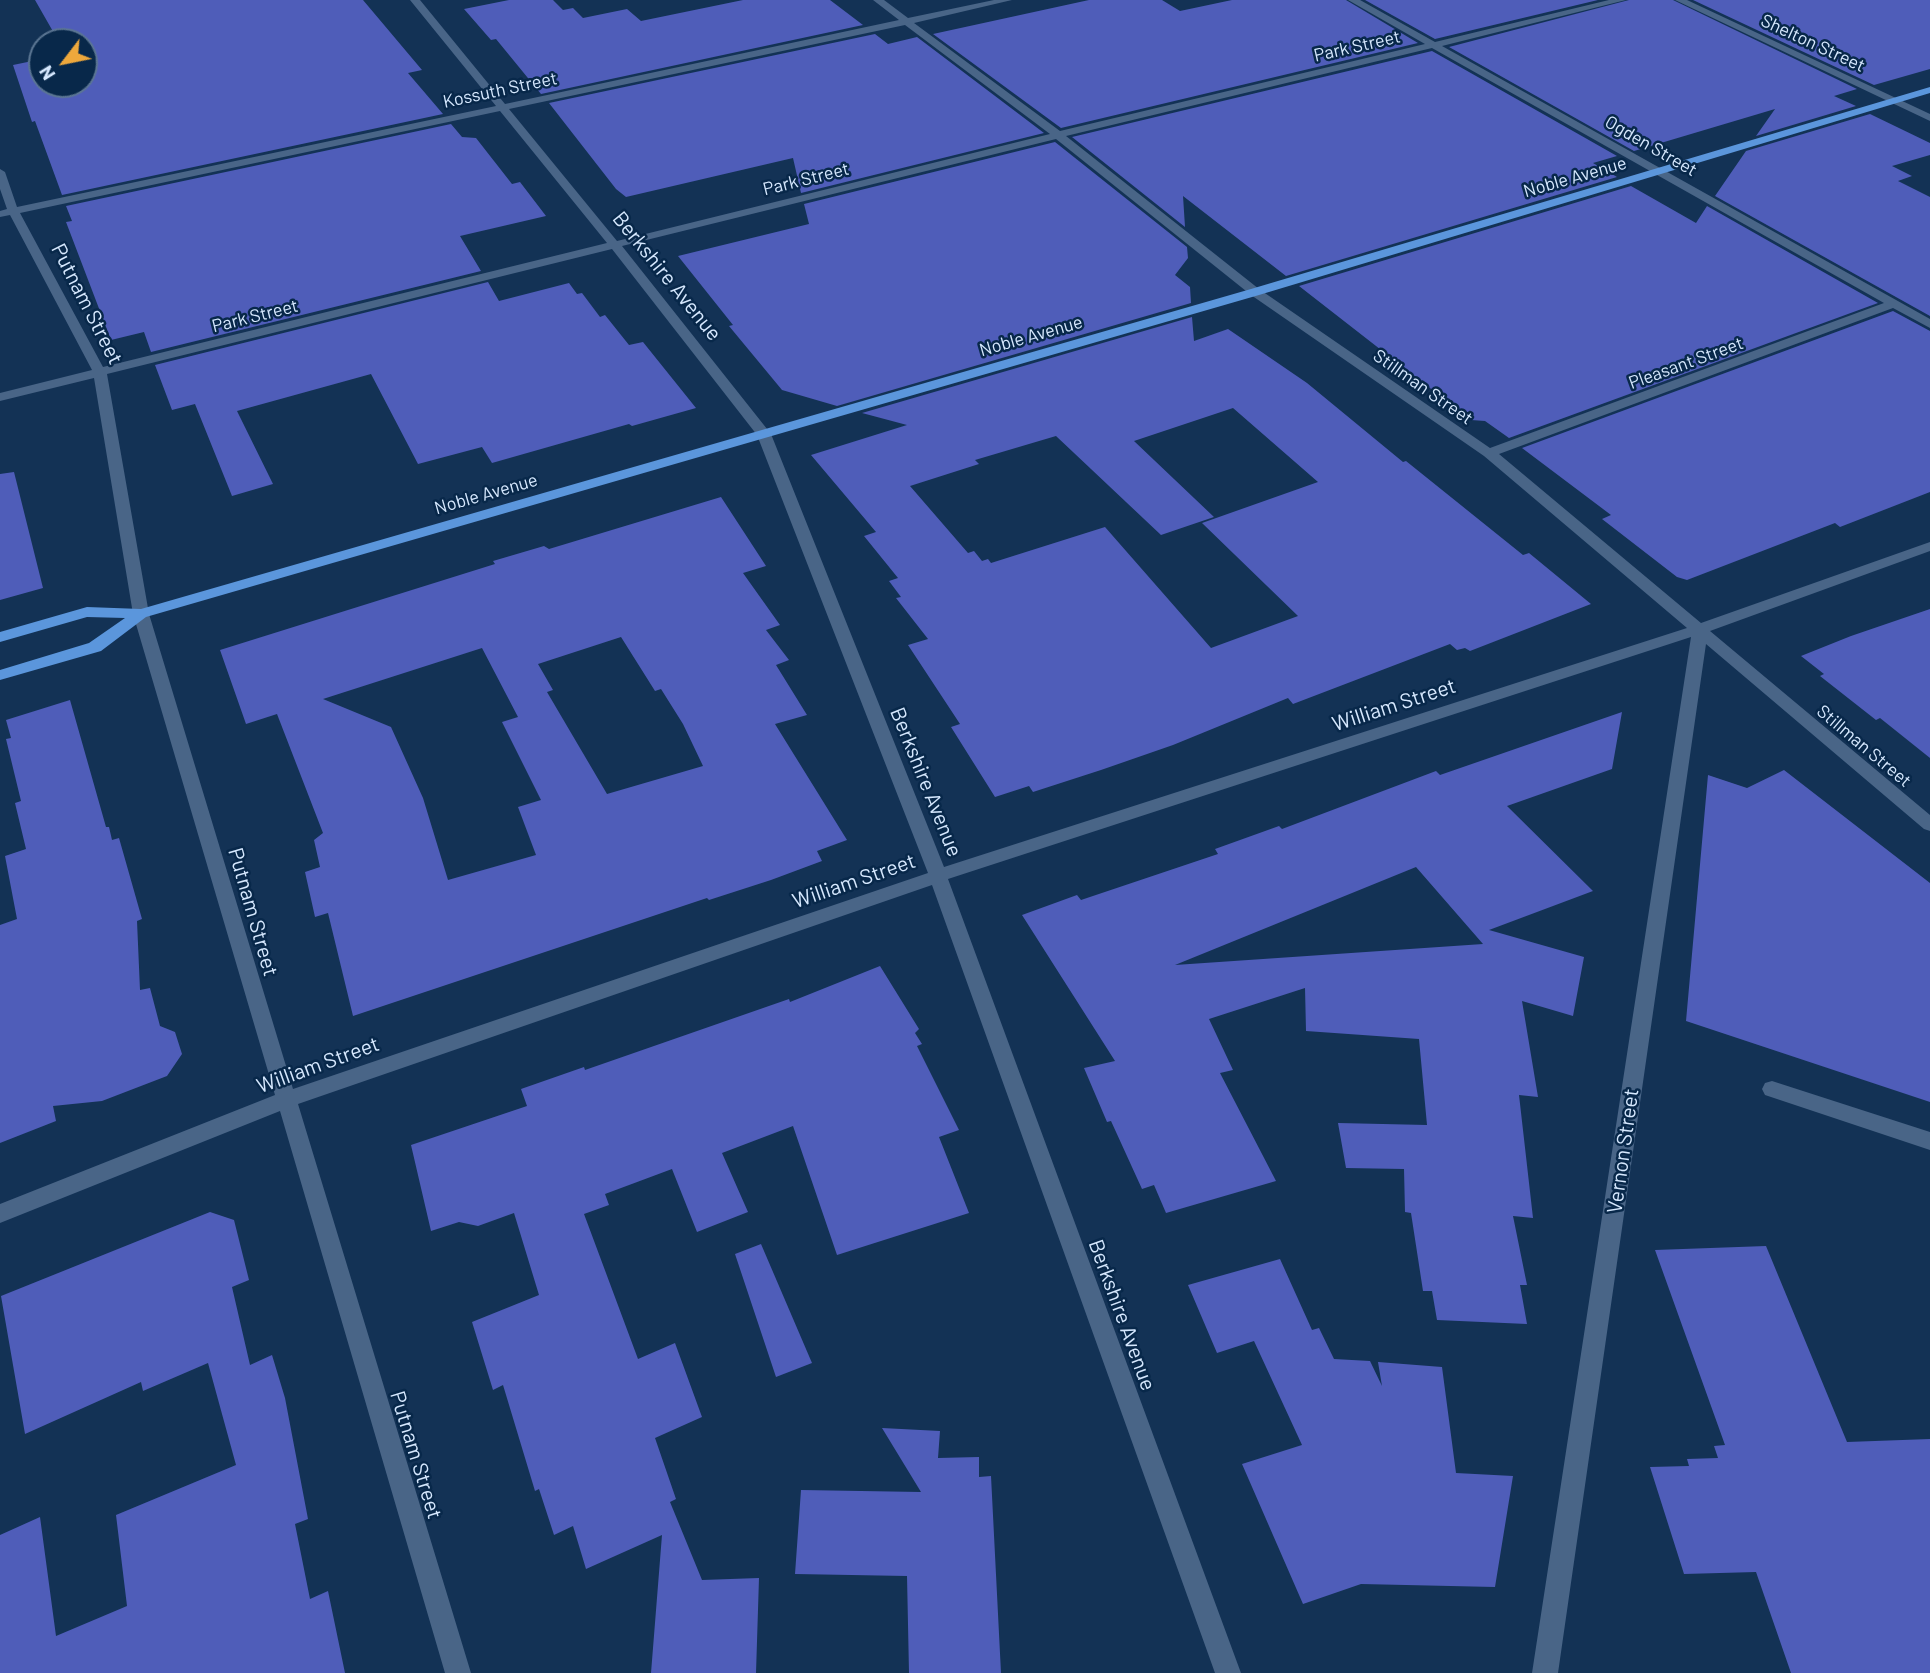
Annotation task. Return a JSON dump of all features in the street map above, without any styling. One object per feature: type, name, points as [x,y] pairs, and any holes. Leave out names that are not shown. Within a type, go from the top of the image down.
[{"type":"main road","name":"Noble Avenue","points":[[0,637],[87,612],[141,614],[1255,292],[1930,90]]},
{"type":"main road","name":"Noble Avenue","points":[[0,675],[95,647],[141,614]]},
{"type":"street","name":"Berkshire Avenue","points":[[415,0],[500,108],[614,244],[764,434],[938,876],[1228,1673]]},
{"type":"street","name":"Stillman Street","points":[[878,0],[1058,135],[1255,292],[1489,453],[1930,825]]},
{"type":"street","name":"Kossuth Street","points":[[6,212],[1007,0]]},
{"type":"street","name":"Ogden Street","points":[[1353,0],[1930,324]]},
{"type":"street","name":"Park Street","points":[[0,397],[1058,135],[1621,0]]},
{"type":"street","name":"Shelton Street","points":[[1680,0],[1930,118]]},
{"type":"street","name":"Putnam Street","points":[[0,172],[6,212],[100,373],[141,614],[457,1673]]},
{"type":"street","name":"Pleasant Street","points":[[1489,453],[1894,304]]},
{"type":"street","name":"William Street","points":[[0,1214],[285,1100],[938,876],[1700,629],[1930,546]]},
{"type":"street","name":"Vernon Street","points":[[1545,1673],[1700,629]]},
{"type":"street","points":[[1772,1089],[1930,1141]]},
{"type":"building","points":[[35,0],[363,0],[422,70],[408,73],[443,114],[62,195],[35,121],[32,122],[13,65],[28,62],[28,98],[98,98],[98,28],[51,28]]},
{"type":"building","points":[[509,0],[553,0],[563,10],[573,8],[583,18],[627,9],[641,21],[743,0],[830,0],[863,25],[541,94],[496,39],[491,40],[464,9]]},
{"type":"building","points":[[1089,0],[1162,0],[1180,11],[1232,0],[1346,0],[1418,43],[1061,128],[933,34]]},
{"type":"building","points":[[1365,0],[1598,0],[1435,39]]},
{"type":"building","points":[[1629,0],[1673,0],[1857,89],[1834,96],[1856,106],[1756,136],[1775,109],[1634,151],[1449,47]]},
{"type":"building","points":[[1693,0],[1930,0],[1930,69],[1874,85]]},
{"type":"building","points":[[875,34],[888,44],[917,37],[1044,133],[801,193],[793,158],[626,197],[616,189],[549,103]]},
{"type":"building","points":[[1432,51],[1617,156],[1593,163],[1617,177],[1286,276],[1183,196],[1185,227],[1072,137]]},
{"type":"building","points":[[1870,114],[1930,143],[1930,155],[1892,166],[1912,176],[1898,181],[1930,197],[1930,316],[1715,196],[1746,151]]},
{"type":"building","points":[[451,124],[462,137],[476,138],[512,184],[520,182],[546,216],[460,236],[481,271],[151,352],[144,332],[111,340],[66,222],[72,221],[66,206]]},
{"type":"building","points":[[1055,142],[1187,247],[1188,258],[1175,275],[1190,287],[1191,303],[837,406],[782,390],[729,326],[733,325],[678,256],[809,224],[804,204]]},
{"type":"building","points":[[1631,186],[1696,223],[1707,206],[1878,303],[1509,438],[1485,421],[1471,420],[1299,286]]},
{"type":"building","points":[[488,282],[499,301],[569,283],[577,294],[582,293],[600,317],[605,315],[629,345],[643,342],[696,408],[492,463],[482,447],[418,464],[371,374],[237,411],[273,484],[232,496],[195,404],[172,410],[155,365]]},
{"type":"building","points":[[1893,311],[1930,331],[1930,492],[1840,527],[1835,523],[1687,580],[1677,577],[1602,519],[1611,515],[1522,448]]},
{"type":"building","points":[[1192,317],[1194,341],[1228,329],[1307,383],[1403,462],[1406,461],[1523,555],[1529,553],[1591,604],[1470,651],[1465,648],[1457,650],[1450,644],[1293,704],[1288,698],[1173,745],[1101,770],[1033,792],[1029,786],[995,797],[951,727],[960,724],[908,645],[928,639],[896,598],[901,597],[889,581],[898,578],[864,536],[876,532],[811,455],[907,425],[862,413]],"holes":[[[1233,408],[1318,482],[1202,523],[1298,616],[1211,648],[1105,527],[991,563],[988,559],[982,561],[974,551],[968,553],[910,486],[979,464],[975,460],[1056,436],[1161,535],[1214,517],[1134,441]]]},
{"type":"building","points":[[14,472],[43,588],[0,600],[0,474]]},
{"type":"building","points":[[721,497],[766,566],[743,573],[780,625],[766,630],[789,660],[776,665],[807,715],[775,724],[847,840],[817,851],[822,861],[771,880],[709,900],[707,898],[353,1016],[328,913],[315,917],[305,872],[320,867],[314,840],[323,833],[277,714],[246,724],[220,650],[495,564],[493,561],[544,546],[549,549]],"holes":[[[621,637],[655,691],[661,689],[683,724],[703,766],[607,794],[547,692],[553,690],[538,664]],[[482,648],[518,717],[502,722],[541,800],[518,807],[536,855],[448,880],[423,798],[391,727],[323,699]]]},
{"type":"building","points":[[1930,609],[1930,758],[1880,718],[1876,720],[1820,676],[1824,674],[1801,656]]},
{"type":"building","points":[[70,700],[106,827],[109,827],[112,840],[119,838],[142,919],[137,921],[140,990],[150,988],[160,1026],[175,1032],[182,1054],[167,1076],[102,1101],[53,1106],[56,1121],[0,1143],[0,925],[17,919],[5,856],[26,849],[15,803],[21,801],[6,739],[11,738],[6,720]]},
{"type":"building","points":[[1622,712],[1612,769],[1507,806],[1593,891],[1489,930],[1584,957],[1573,1016],[1522,1001],[1538,1097],[1519,1095],[1533,1218],[1513,1216],[1527,1285],[1520,1285],[1527,1324],[1437,1320],[1432,1291],[1423,1291],[1411,1213],[1405,1212],[1404,1169],[1346,1168],[1338,1123],[1427,1125],[1419,1039],[1306,1031],[1305,988],[1209,1019],[1233,1070],[1220,1073],[1276,1181],[1166,1213],[1154,1185],[1142,1189],[1111,1121],[1107,1122],[1084,1068],[1115,1061],[1022,915],[1077,895],[1081,900],[1218,854],[1215,849],[1279,826],[1282,829],[1436,771],[1440,775]],"holes":[[[1416,867],[1483,944],[1175,965]]]},
{"type":"building","points":[[1784,770],[1930,883],[1930,1102],[1686,1021],[1708,775],[1747,788]]},
{"type":"building","points":[[880,966],[919,1029],[915,1033],[922,1044],[917,1046],[959,1130],[939,1137],[969,1213],[837,1255],[793,1126],[722,1153],[748,1212],[697,1232],[672,1169],[605,1194],[609,1205],[584,1214],[638,1359],[675,1343],[702,1417],[655,1438],[676,1499],[670,1502],[702,1580],[759,1578],[756,1673],[651,1673],[662,1535],[586,1569],[573,1526],[554,1535],[539,1489],[535,1491],[503,1385],[493,1390],[472,1322],[539,1295],[514,1213],[478,1226],[459,1222],[431,1231],[411,1145],[527,1106],[521,1089],[584,1067],[585,1070],[789,999],[790,1002]]},
{"type":"building","points":[[210,1212],[234,1220],[249,1280],[232,1287],[250,1365],[272,1355],[285,1398],[308,1519],[295,1524],[310,1599],[328,1591],[345,1673],[0,1673],[0,1535],[40,1517],[56,1636],[127,1606],[116,1515],[236,1465],[208,1363],[143,1391],[141,1382],[25,1434],[1,1296]]},
{"type":"building","points":[[761,1244],[812,1363],[776,1377],[735,1254]]},
{"type":"building","points":[[1766,1246],[1847,1442],[1930,1439],[1930,1673],[1791,1673],[1756,1572],[1684,1574],[1650,1467],[1689,1466],[1687,1459],[1718,1458],[1714,1446],[1725,1445],[1655,1250]]},
{"type":"building","points":[[1280,1259],[1312,1330],[1319,1328],[1334,1359],[1370,1361],[1382,1386],[1378,1362],[1442,1367],[1456,1473],[1513,1476],[1495,1587],[1361,1584],[1303,1604],[1242,1464],[1302,1445],[1254,1341],[1217,1353],[1188,1285]]},
{"type":"building","points":[[882,1428],[940,1431],[938,1458],[979,1457],[979,1477],[991,1476],[1001,1673],[909,1673],[907,1576],[795,1574],[801,1490],[921,1492]]}]
